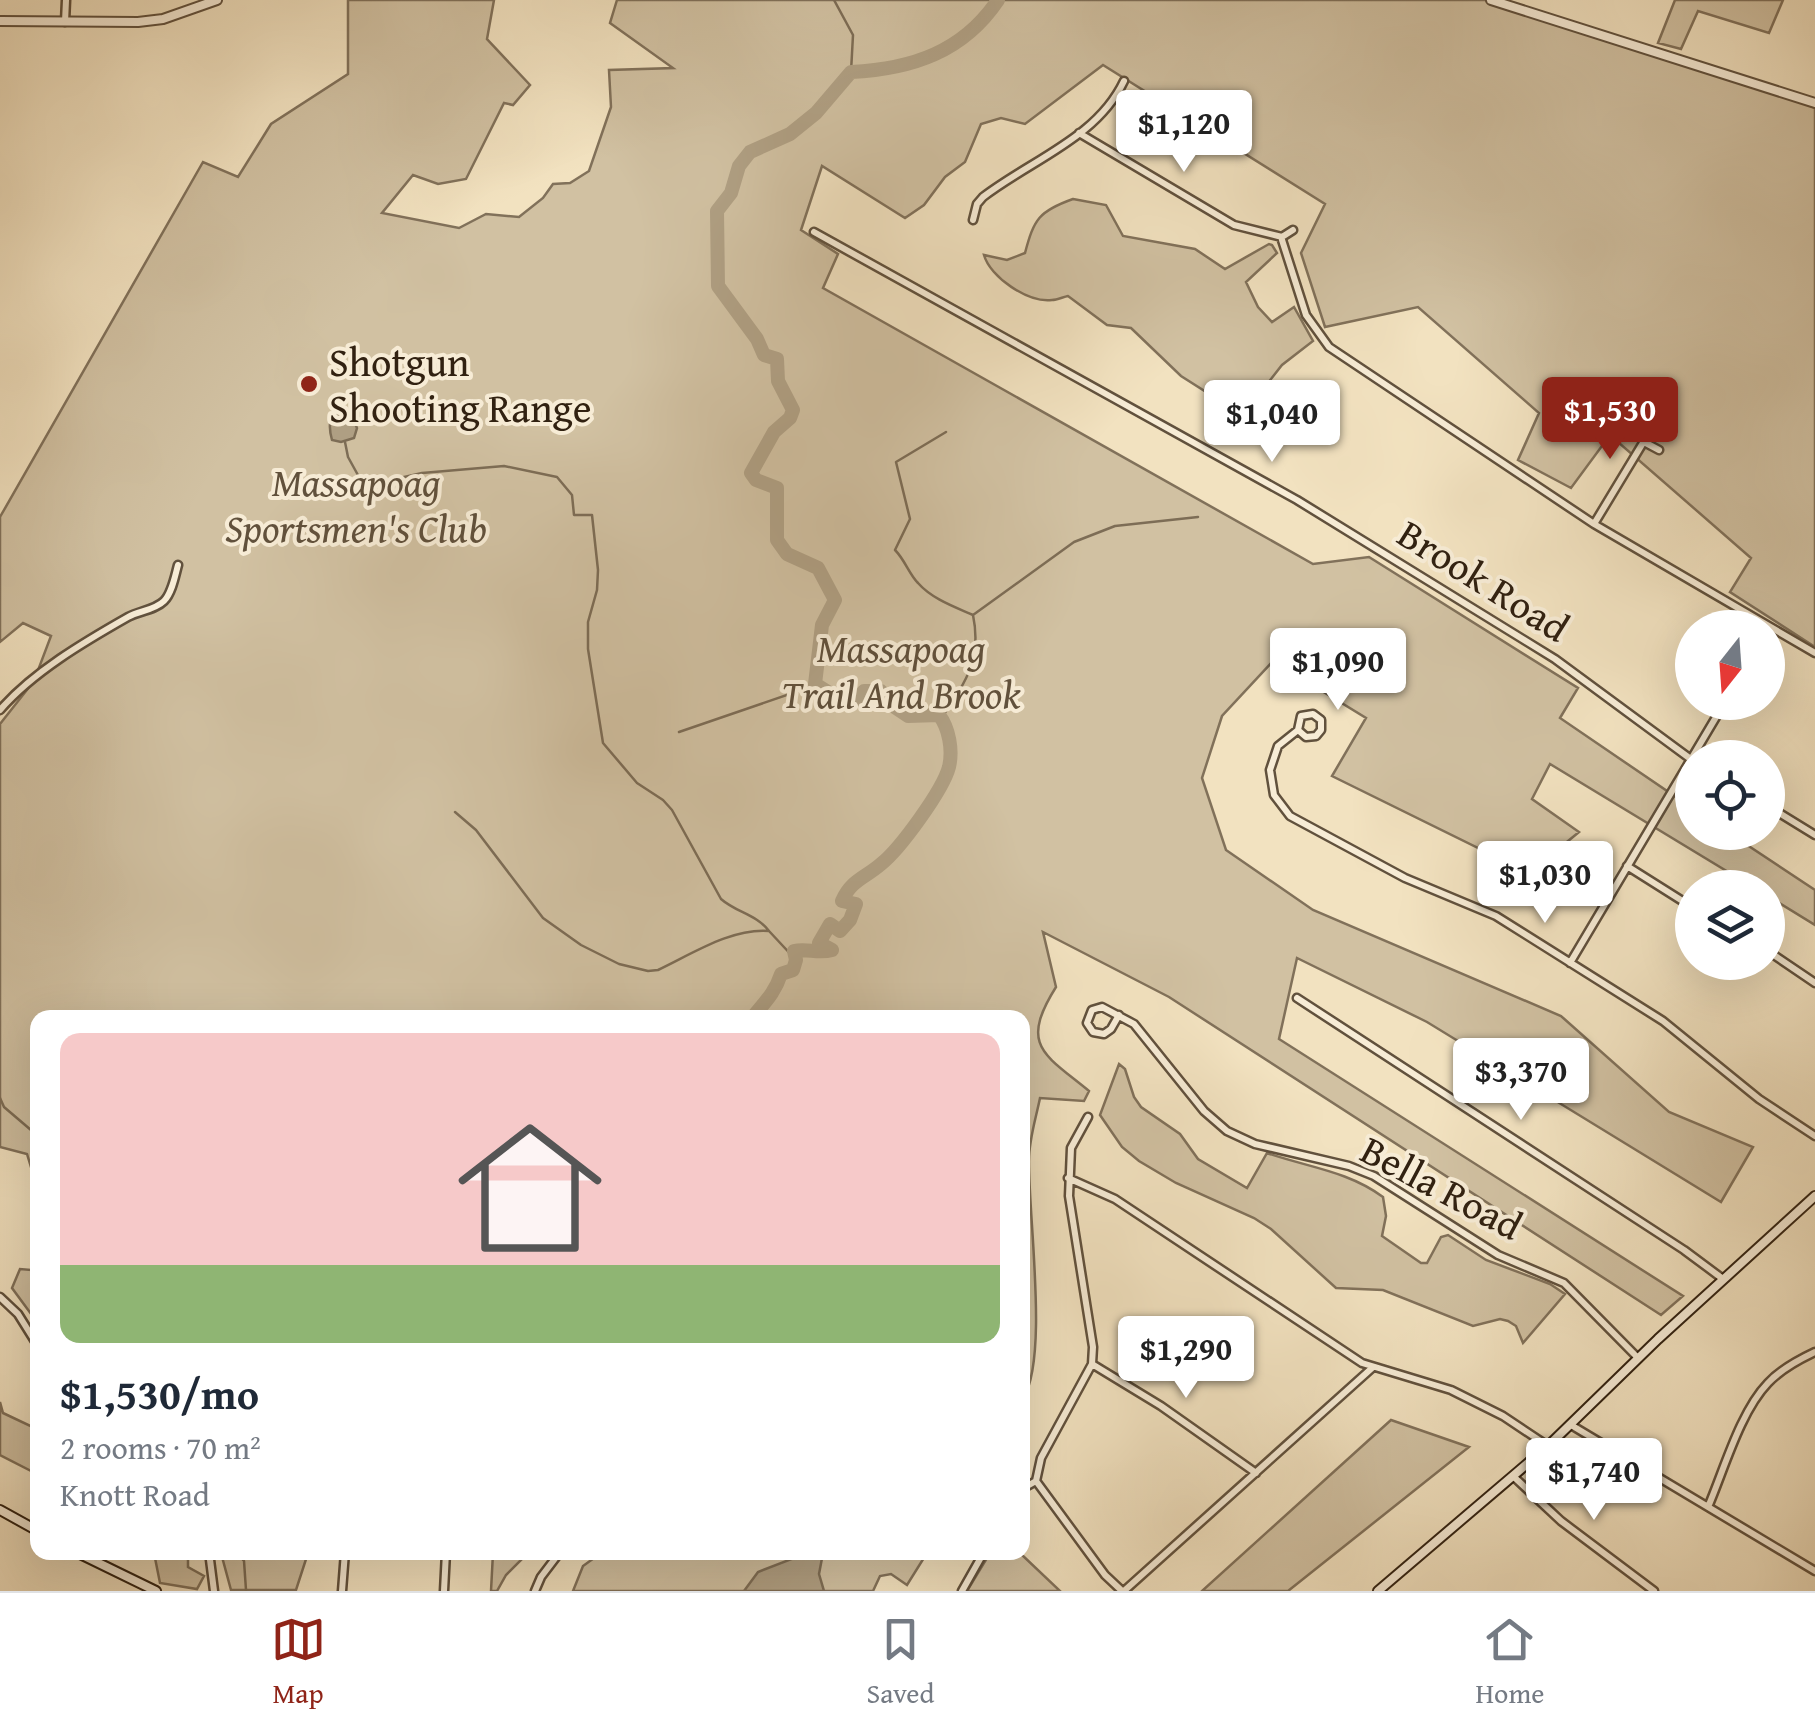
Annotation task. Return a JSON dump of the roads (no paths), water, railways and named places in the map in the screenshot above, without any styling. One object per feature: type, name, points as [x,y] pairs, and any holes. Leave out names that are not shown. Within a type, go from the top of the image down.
[{"type":"main road","points":[[0,21],[163,20],[216,0]]},
{"type":"main road","points":[[1491,0],[1815,104]]},
{"type":"main road","points":[[1378,1591],[1548,1446],[1815,1196]]},
{"type":"main road","points":[[0,1510],[30,1527]]},
{"type":"main road","points":[[92,1560],[156,1591]]},
{"type":"street","points":[[65,22],[66,0]]},
{"type":"street","points":[[974,220],[976,206],[983,196],[1079,134],[1108,108],[1124,81]]},
{"type":"street","points":[[1079,134],[1234,225],[1282,237],[1293,230]]},
{"type":"street","name":"Brook Road","points":[[814,232],[1297,500],[1555,659],[1675,747]]},
{"type":"street","points":[[1282,237],[1306,315],[1323,341],[1594,524],[1737,610]]},
{"type":"street","points":[[1594,524],[1658,418]]},
{"type":"street","points":[[1644,442],[1658,450]]},
{"type":"street","points":[[0,710],[25,684],[109,628],[159,605],[168,594],[178,565]]},
{"type":"street","points":[[1785,637],[1815,652]]},
{"type":"street","points":[[1298,730],[1282,742],[1272,761],[1272,787],[1284,810],[1387,870],[1496,916],[1672,1027],[1759,1098],[1815,1136]]},
{"type":"street","points":[[1570,963],[1675,788]]},
{"type":"street","points":[[1785,816],[1815,835]]},
{"type":"street","points":[[1627,866],[1675,896]]},
{"type":"street","points":[[1785,963],[1815,984]]},
{"type":"street","points":[[1297,998],[1684,1250],[1723,1280]]},
{"type":"street","points":[[1096,1008],[1119,1015],[1104,1034],[1088,1026],[1088,1015],[1096,1008]]},
{"type":"street","name":"Bella Road","points":[[1119,1015],[1143,1032],[1195,1100],[1227,1130],[1255,1144],[1349,1166],[1374,1176],[1498,1255],[1564,1283],[1638,1358]]},
{"type":"street","points":[[1030,1484],[1036,1481],[1042,1458],[1092,1364],[1068,1178],[1074,1139],[1088,1116]]},
{"type":"street","points":[[1068,1178],[1115,1199],[1372,1368],[1451,1390],[1503,1416],[1548,1446]]},
{"type":"street","points":[[0,1297],[18,1314],[30,1333]]},
{"type":"street","points":[[1708,1507],[1762,1390],[1780,1372],[1815,1352]]},
{"type":"street","points":[[1092,1364],[1161,1406],[1256,1473]]},
{"type":"street","points":[[1036,1481],[1105,1575],[1123,1591],[1372,1368]]},
{"type":"street","points":[[1570,1425],[1815,1571]]},
{"type":"street","points":[[1514,1476],[1560,1522],[1654,1591]]},
{"type":"street","points":[[210,1560],[214,1591]]},
{"type":"street","points":[[342,1591],[344,1560]]},
{"type":"street","points":[[444,1591],[446,1560]]},
{"type":"street","points":[[535,1591],[554,1560]]},
{"type":"street","points":[[962,1591],[979,1560]]},
{"type":"waterway","points":[[834,0],[853,35],[851,72]]},
{"type":"waterway","points":[[758,1010],[781,974],[793,970],[794,951],[832,950],[819,943],[830,924],[840,931],[850,920],[856,904],[842,901],[846,894],[899,846],[920,819],[945,777],[950,747],[939,715],[908,716],[881,691],[864,691],[847,704],[815,684],[822,625],[835,600],[818,568],[787,554],[777,540],[777,488],[756,480],[751,473],[774,432],[793,410],[778,381],[777,359],[764,355],[757,339],[718,286],[717,211],[731,193],[739,166],[750,152],[790,134],[816,113],[851,72],[895,67],[934,54],[969,33],[998,0]]},
{"type":"waterway","points":[[946,432],[896,462],[910,519],[895,550],[924,589],[973,615]]},
{"type":"waterway","points":[[345,442],[348,457],[364,486],[422,473],[504,466],[557,477],[572,495],[574,515],[592,515],[598,570],[588,622],[588,649],[603,743],[637,783],[672,810],[721,899],[769,931]]},
{"type":"waterway","points":[[942,717],[970,669],[975,644],[973,615],[1074,542],[1115,526],[1198,517]]},
{"type":"waterway","points":[[679,732],[816,685]]},
{"type":"waterway","points":[[455,812],[476,830],[543,918],[581,945],[619,964],[658,970],[712,943],[755,931],[769,931],[796,960]]},
{"type":"waterway","points":[[0,1098],[4,1107],[30,1129]]},
{"type":"waterway","points":[[243,1560],[246,1590]]},
{"type":"place","name":"Shotgun Shooting Range","points":[[309,384]]},
{"type":"park label","name":"Massapoag Sportsmen's Club","points":[[356,504]]},
{"type":"park label","name":"Massapoag Trail And Brook","points":[[901,670]]}]
